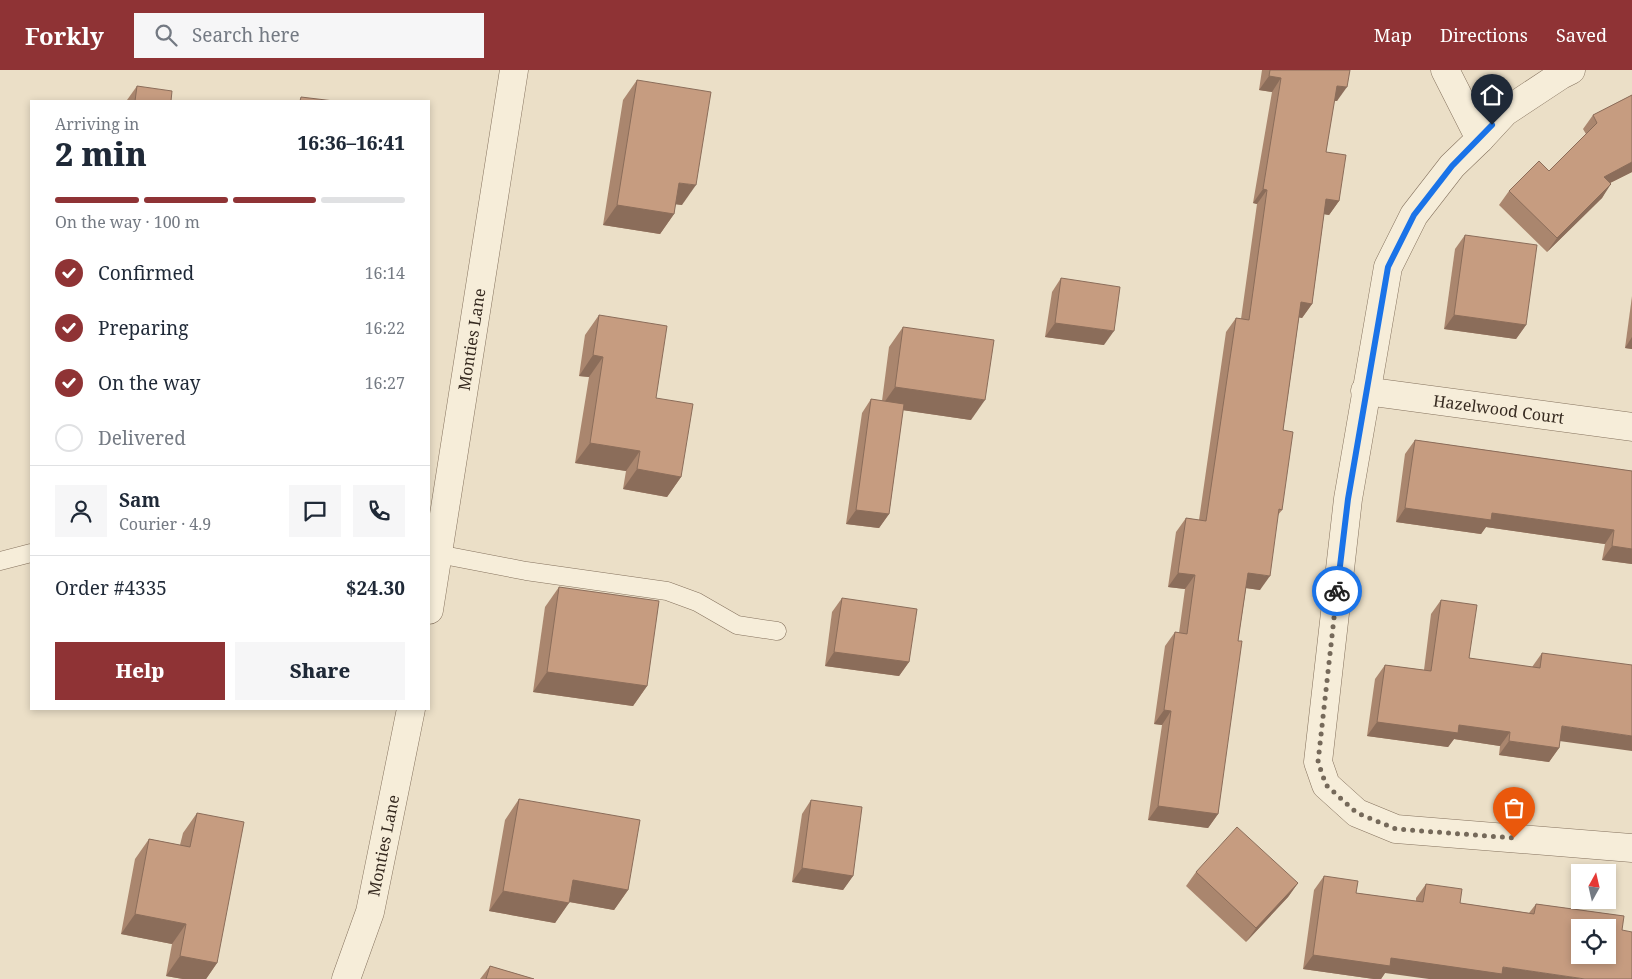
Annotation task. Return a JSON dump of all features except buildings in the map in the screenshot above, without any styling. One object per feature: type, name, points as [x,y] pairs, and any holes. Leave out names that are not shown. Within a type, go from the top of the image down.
[{"type":"street","name":"Monties Lane","points":[[430,593],[438,554],[514,70]]},
{"type":"street","points":[[1445,70],[1480,139]]},
{"type":"street","points":[[1571,70],[1561,74],[1505,112],[1452,166],[1414,215],[1388,267],[1365,391],[1348,499],[1318,762],[1326,785],[1357,813],[1396,829],[1632,848]]},
{"type":"street","name":"Hazelwood Court","points":[[1365,391],[1632,427]]},
{"type":"street","name":"Monties Lane","points":[[346,979],[370,912],[411,710]]},
{"type":"lane","points":[[0,562],[30,553]]},
{"type":"lane","points":[[438,554],[526,571],[667,591],[697,602],[737,625],[776,631]]},
{"type":"way so far","points":[[1337,591],[1318,762],[1326,785],[1357,813],[1396,829],[1514,838]]},
{"type":"route","points":[[1337,591],[1348,499],[1365,391],[1388,267],[1414,215],[1452,166],[1492,125]]}]
